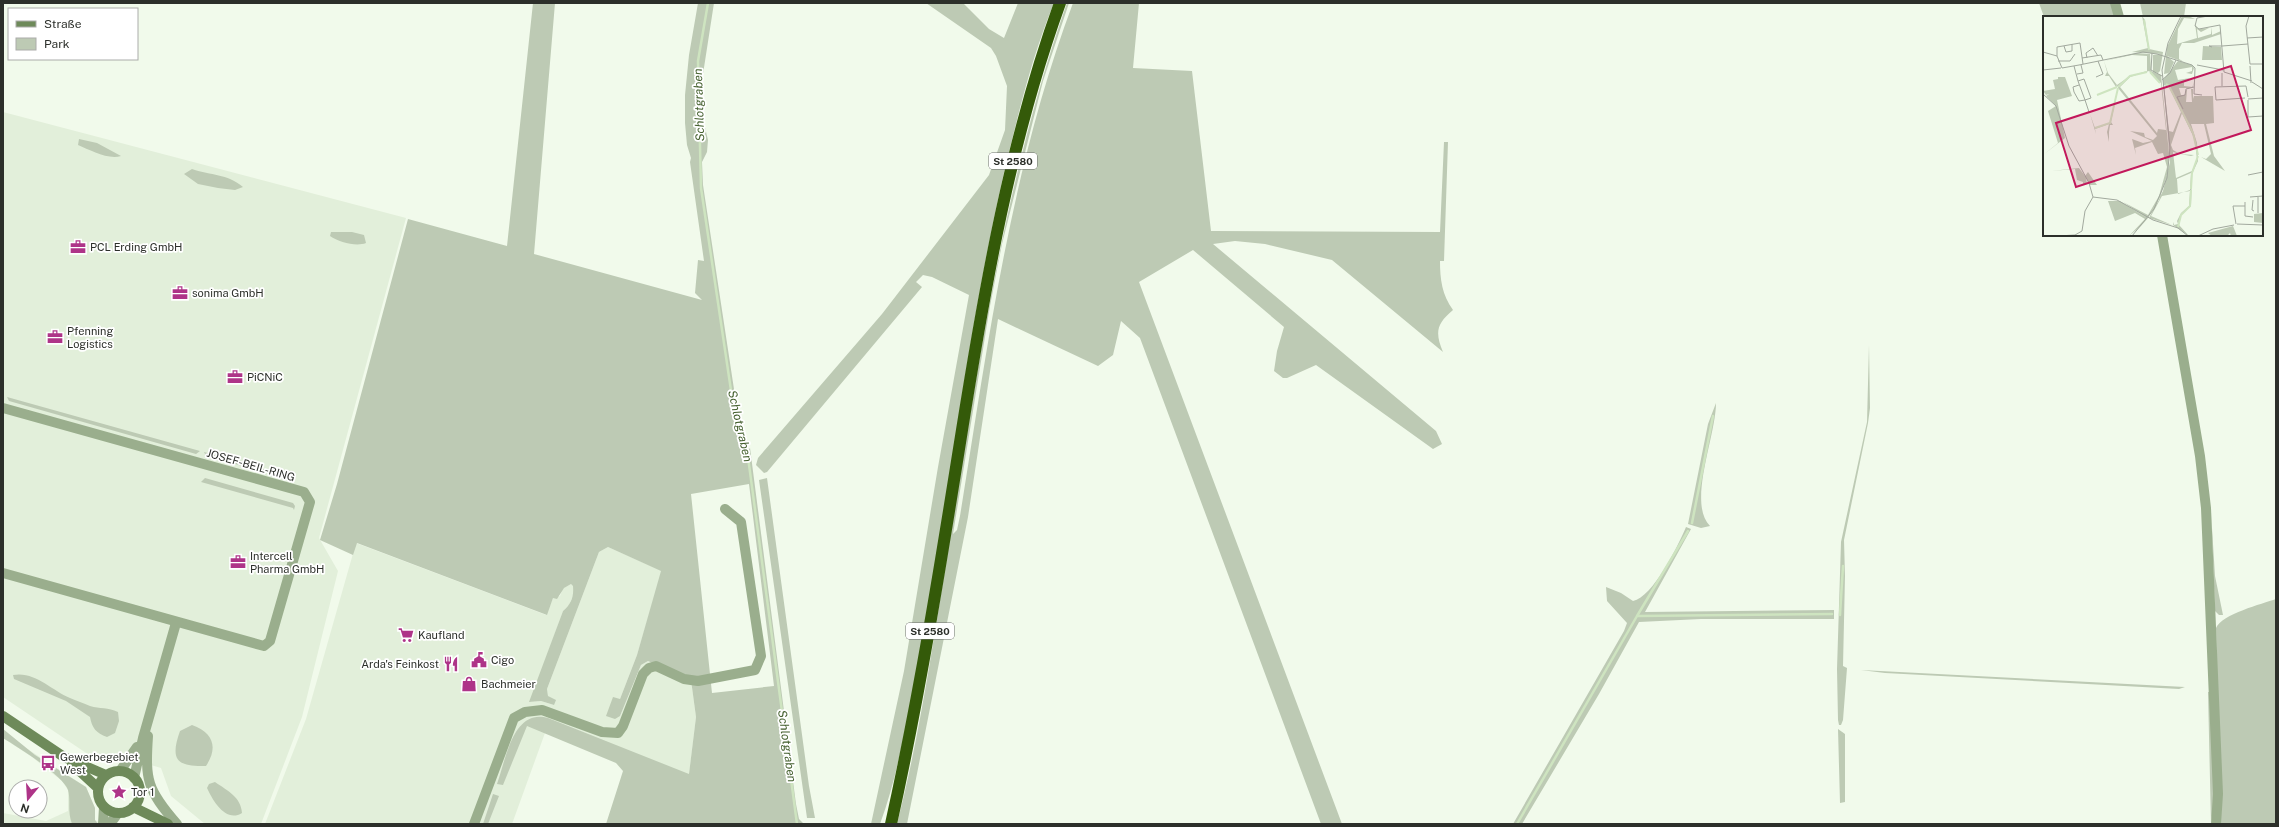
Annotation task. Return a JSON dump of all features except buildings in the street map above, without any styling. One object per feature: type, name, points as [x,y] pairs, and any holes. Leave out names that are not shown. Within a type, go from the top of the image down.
[{"type":"highway","name":"St 2580","points":[[891,824],[920,684],[972,366],[1001,215],[1030,96],[1060,3]]},
{"type":"street","points":[[2115,3],[2119,16]]},
{"type":"street","points":[[2162,236],[2200,456],[2206,508],[2218,794],[2216,824]]},
{"type":"street","name":"JOSEF-BEIL-RING","points":[[3,408],[304,492],[310,502],[270,641],[264,646],[176,623],[3,574]]},
{"type":"street","points":[[474,824],[514,718],[525,712],[542,710],[602,732],[618,733],[623,726],[643,674],[649,668],[656,666],[684,679],[698,681],[755,670],[761,656],[742,522],[725,509]]},
{"type":"street","points":[[134,778],[143,738],[176,623]]},
{"type":"street","points":[[3,716],[64,757],[98,788]]},
{"type":"street","points":[[149,720],[146,766],[148,782],[155,798],[177,824]]},
{"type":"street","points":[[64,757],[106,775],[120,771],[143,738]]},
{"type":"street","points":[[120,771],[134,778],[139,787],[139,797],[133,808]]},
{"type":"street","points":[[103,824],[104,807],[99,798],[98,788],[106,775]]},
{"type":"street","points":[[139,797],[166,823]]},
{"type":"street","points":[[104,807],[118,813]]},
{"type":"street","points":[[110,824],[118,813],[133,808],[166,823]]},
{"type":"shaded area","points":[[3,112],[406,218],[319,538],[338,571],[302,717],[261,824],[205,824],[171,796],[161,768],[117,755],[98,761],[3,697]]},
{"type":"shaded area","points":[[356,543],[546,615],[553,598],[560,596],[563,588],[571,584],[574,586],[574,594],[569,605],[563,611],[530,702],[541,701],[554,705],[548,696],[547,689],[599,552],[608,547],[662,571],[637,655],[620,699],[620,716],[641,665],[648,661],[691,680],[696,717],[689,775],[647,758],[542,729],[545,733],[512,824],[265,824],[306,719]]},
{"type":"shaded area","points":[[3,729],[26,748],[86,787],[95,808],[95,820],[102,824],[3,824],[3,813],[8,814],[8,819],[35,819],[46,821],[68,811],[68,790],[62,781],[32,757],[3,738]]},
{"type":"green space","points":[[533,3],[555,3],[534,254],[702,300],[695,293],[698,260],[704,261],[690,162],[691,158],[687,145],[685,95],[689,55],[698,3],[714,3],[703,74],[702,115],[708,140],[707,152],[702,162],[703,185],[744,455],[750,448],[796,804],[799,819],[804,824],[606,824],[623,771],[616,763],[527,726],[503,785],[497,784],[513,738],[519,728],[527,721],[536,717],[548,718],[689,774],[696,717],[691,680],[648,661],[641,665],[620,716],[615,719],[606,716],[613,697],[620,699],[637,655],[661,571],[608,547],[599,552],[547,689],[548,696],[556,700],[554,705],[541,701],[529,702],[563,611],[571,600],[573,586],[571,584],[564,588],[557,599],[553,598],[547,615],[357,543],[353,555],[320,540],[337,484],[408,219],[507,246]],"holes":[[[749,484],[774,686],[712,693],[691,494]]]},
{"type":"green space","points":[[926,3],[963,3],[989,29],[1004,38],[1018,3],[1054,3],[1038,45],[1025,89],[1003,177],[990,238],[978,298],[929,603],[902,745],[887,804],[880,824],[871,824],[904,671],[938,467],[969,295],[932,277],[923,275],[916,282],[922,287],[767,472],[764,473],[756,465],[758,458],[882,314],[989,175],[1005,130],[1007,86],[996,56],[991,48]]},
{"type":"green space","points":[[1067,3],[1069,3],[1043,81],[1002,244],[990,306],[953,534],[957,530],[960,516],[992,321],[1017,192],[1051,65],[1073,3],[1139,3],[1133,68],[1192,71],[1211,231],[1440,232],[1444,142],[1448,142],[1444,261],[1440,261],[1440,268],[1444,293],[1453,310],[1440,324],[1438,334],[1443,352],[1332,260],[1265,244],[1235,241],[1213,244],[1436,431],[1442,444],[1433,449],[1316,365],[1287,378],[1283,378],[1274,371],[1277,351],[1284,327],[1193,250],[1139,282],[1342,824],[1321,824],[1140,338],[1121,321],[1113,355],[1098,366],[998,319],[968,517],[907,824],[897,824],[912,759],[936,628],[969,421],[994,280],[1025,140],[1045,71]]},
{"type":"green space","points":[[2039,3],[2111,3],[2115,16],[2044,16]]},
{"type":"green space","points":[[2140,3],[2186,3],[2184,16],[2143,16]]},
{"type":"green space","points":[[79,139],[97,143],[121,156],[110,157],[93,152],[78,145]]},
{"type":"green space","points":[[192,169],[231,179],[243,187],[235,190],[198,184],[184,174]]},
{"type":"green space","points":[[331,232],[352,232],[364,235],[366,243],[353,244],[343,242],[330,236]]},
{"type":"green space","points":[[1869,345],[1870,408],[1844,540],[1845,576],[1843,666],[1847,668],[1843,720],[1841,725],[1839,725],[1837,669],[1841,542],[1867,422]]},
{"type":"green space","points":[[7,397],[200,451],[196,454],[9,401]]},
{"type":"green space","points":[[1716,403],[1715,417],[1704,468],[1701,502],[1704,515],[1710,526],[1701,528],[1688,524],[1708,424]]},
{"type":"green space","points":[[204,452],[285,475],[284,477],[293,480],[206,456]]},
{"type":"green space","points":[[205,478],[293,503],[295,506],[294,510],[293,508],[201,482]]},
{"type":"green space","points":[[767,478],[809,786],[815,818],[807,818],[759,480]]},
{"type":"green space","points":[[2211,512],[2215,576],[2223,615],[2219,615],[2215,611]]},
{"type":"green space","points":[[1686,527],[1691,529],[1645,612],[1834,610],[1834,619],[1701,619],[1639,622],[1599,694],[1522,824],[1513,824],[1624,631],[1627,623],[1607,601],[1606,587],[1621,593],[1633,601],[1641,597],[1649,590],[1664,570]]},
{"type":"green space","points":[[2276,599],[2276,824],[2220,824],[2216,628],[2226,618],[2234,614]]},
{"type":"green space","points":[[1861,670],[2185,687],[2179,689],[1885,673]]},
{"type":"green space","points":[[13,675],[36,678],[63,695],[75,700],[97,708],[111,709],[118,712],[119,721],[115,733],[107,737],[100,734],[93,727],[90,717],[66,701],[14,679]]},
{"type":"green space","points":[[2208,692],[2210,692],[2214,799],[2211,824]]},
{"type":"green space","points":[[192,725],[205,732],[212,742],[212,753],[206,766],[188,765],[182,763],[176,755],[177,741],[180,731]]},
{"type":"green space","points":[[3,729],[35,755],[86,787],[95,808],[95,820],[98,824],[72,824],[69,794],[65,784],[39,762],[3,738]]},
{"type":"green space","points":[[1838,729],[1845,734],[1845,802],[1840,803]]},
{"type":"green space","points":[[215,782],[233,795],[241,807],[242,813],[231,815],[225,813],[216,804],[207,788],[209,784]]},
{"type":"green space","points":[[493,794],[499,796],[488,824],[483,824]]},
{"type":"waterway","name":"Schlotgraben","points":[[708,3],[698,61],[701,188],[733,404],[748,457],[797,824]]},
{"type":"waterway","points":[[1692,523],[1713,416]]},
{"type":"waterway","points":[[1637,616],[1688,531]]},
{"type":"waterway","points":[[1840,615],[1843,566]]},
{"type":"waterway","points":[[1517,824],[1637,616],[1832,614]]},
{"type":"place","name":"PCL Erding GmbH","points":[[78,247]]},
{"type":"place","name":"sonima GmbH","points":[[180,293]]},
{"type":"place","name":"Pfenning Logistics","points":[[55,337]]},
{"type":"place","name":"PiCNiC","points":[[235,377]]},
{"type":"place","name":"Intercell Pharma GmbH","points":[[238,562]]},
{"type":"place","name":"Kaufland","points":[[406,635]]},
{"type":"place","name":"Cigo","points":[[479,660]]},
{"type":"place","name":"Arda's Feinkost","points":[[451,664]]},
{"type":"place","name":"Bachmeier","points":[[469,684]]},
{"type":"place","name":"Gewerbegebiet West","points":[[48,763]]},
{"type":"place","name":"Tor 1","points":[[119,792]]}]
